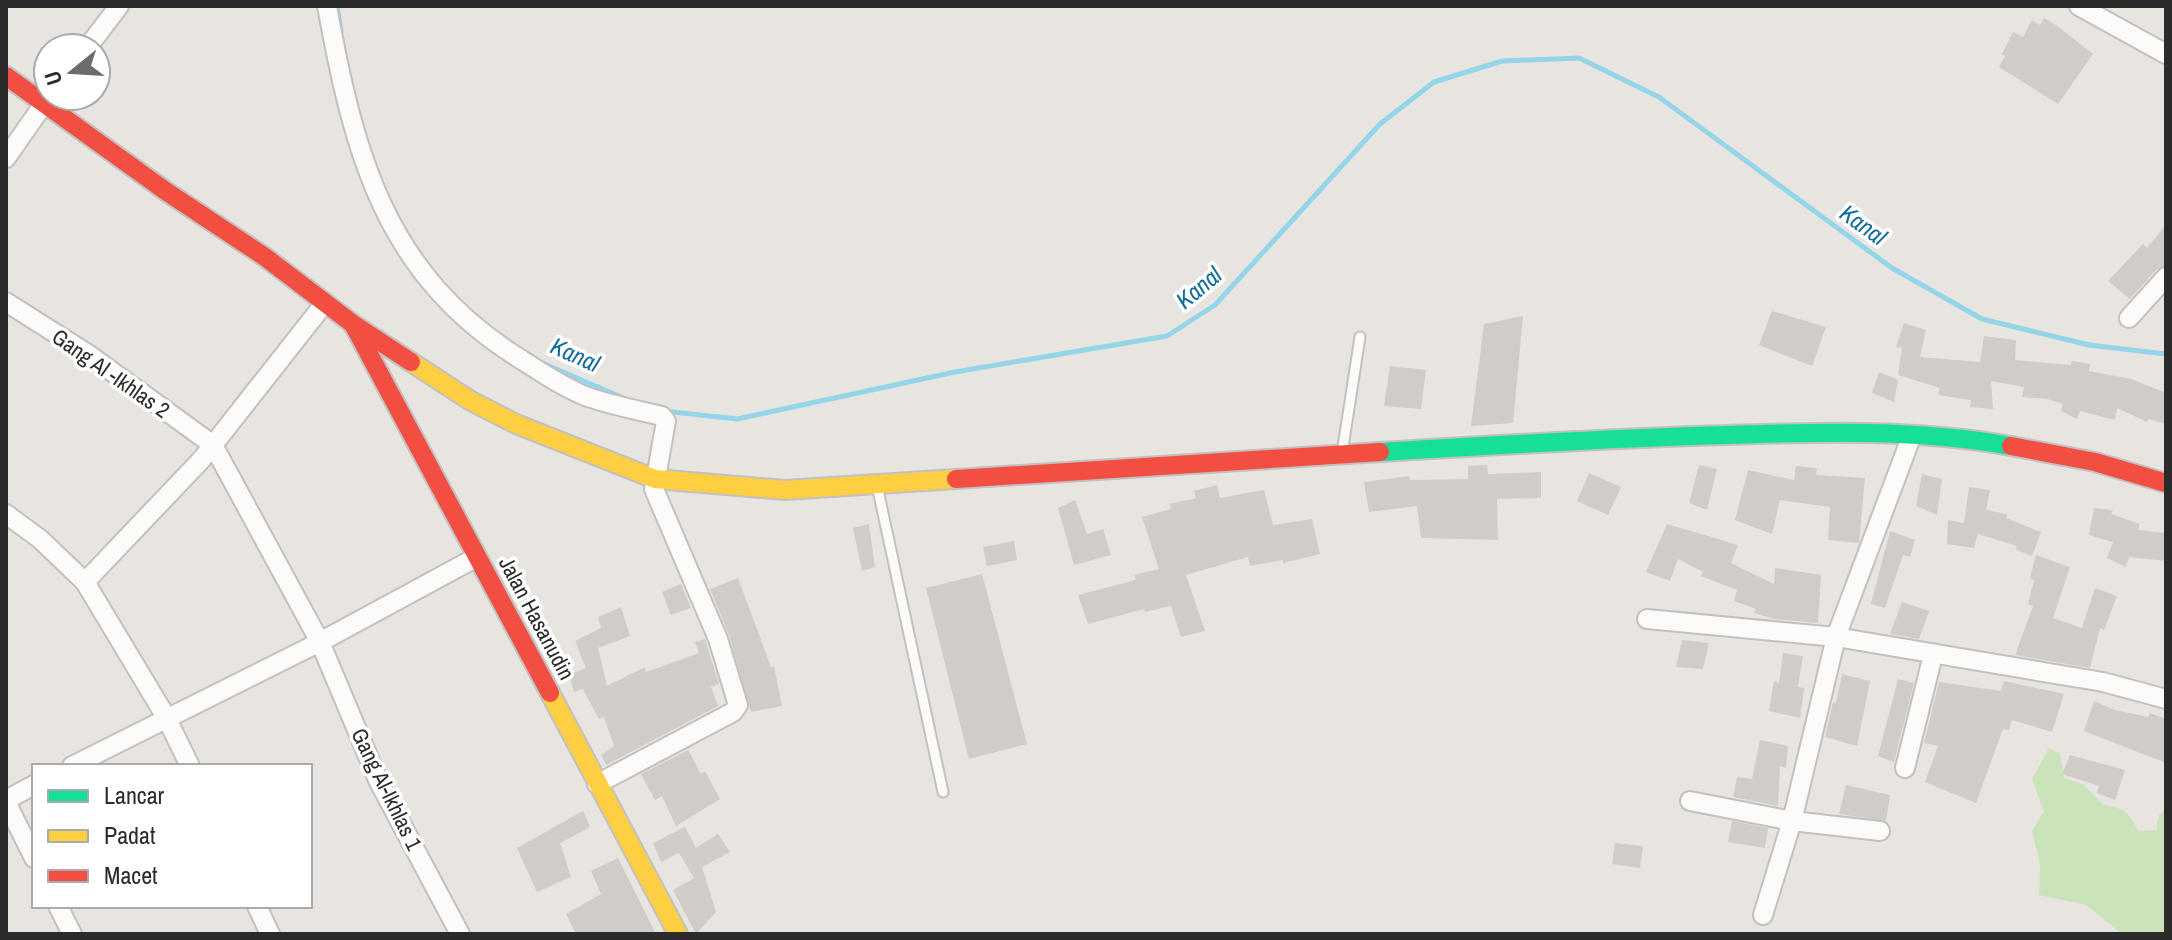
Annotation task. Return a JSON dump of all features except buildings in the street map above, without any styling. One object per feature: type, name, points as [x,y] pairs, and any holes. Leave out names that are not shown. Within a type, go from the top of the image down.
[{"type":"main road","points":[[6,76],[32,90]]},
{"type":"main road","points":[[65,112],[167,192],[265,257],[324,304],[471,401],[655,479],[785,490],[1584,439],[1822,432],[1978,440],[2095,462],[2166,483]]},
{"type":"main road","name":"Jalan Hasanudin","points":[[353,324],[678,934]]},
{"type":"street","points":[[99,32],[119,6]]},
{"type":"street","points":[[327,6],[346,105],[367,172],[390,224],[434,288],[486,338],[559,383],[585,395],[665,419],[667,425],[655,479],[657,498],[718,639],[738,705],[733,712],[597,784]]},
{"type":"street","points":[[2079,6],[2166,54]]},
{"type":"street","points":[[6,158],[39,112]]},
{"type":"street","points":[[2129,318],[2166,277]]},
{"type":"street","name":"Gang Al -Ikhlas 2","points":[[6,302],[88,354],[213,445]]},
{"type":"street","points":[[85,582],[213,445],[324,304]]},
{"type":"street","points":[[1763,915],[1792,821],[1836,637],[1912,435]]},
{"type":"street","name":"Gang Al-Ikhlas 1","points":[[213,445],[320,642],[378,780],[460,934]]},
{"type":"street","points":[[6,514],[40,539],[85,582],[166,717],[189,764]]},
{"type":"street","points":[[76,764],[320,642],[477,557]]},
{"type":"street","points":[[1647,619],[1836,637],[2103,682],[2166,699]]},
{"type":"street","points":[[1905,768],[1933,655]]},
{"type":"street","points":[[32,786],[6,801],[32,854]]},
{"type":"street","points":[[1690,801],[1792,821],[1880,831]]},
{"type":"street","points":[[59,908],[72,934]]},
{"type":"street","points":[[258,908],[270,934]]},
{"type":"lane","points":[[1342,454],[1360,337]]},
{"type":"lane","points":[[878,486],[943,792]]},
{"type":"green space","points":[[2049,748],[2060,754],[2064,778],[2084,785],[2103,805],[2125,812],[2138,831],[2156,830],[2159,815],[2166,810],[2166,934],[2121,933],[2086,905],[2039,895],[2040,864],[2032,831],[2044,811],[2032,779]]},
{"type":"waterway","name":"Kanal","points":[[337,6],[341,32]]},
{"type":"waterway","name":"Kanal","points":[[664,411],[737,419],[955,372],[1167,336],[1215,305],[1380,124],[1434,82],[1502,61],[1579,58],[1659,97],[1892,268],[1982,319],[2089,345],[2166,354]]},
{"type":"waterway","name":"Kanal","points":[[542,363],[628,400]]},
{"type":"traffic: fast","points":[[1380,452],[1640,438],[1833,433],[1905,434],[2011,446]]},
{"type":"traffic: slow","points":[[411,362],[471,401],[516,424],[655,479],[785,490],[956,479]]},
{"type":"traffic: slow","points":[[550,693],[678,934]]},
{"type":"traffic: jam","points":[[6,76],[167,192],[265,257],[353,324],[411,362]]},
{"type":"traffic: jam","points":[[353,324],[550,693]]},
{"type":"traffic: jam","points":[[2011,446],[2095,462],[2166,483]]},
{"type":"traffic: jam","points":[[956,479],[1380,452]]}]
